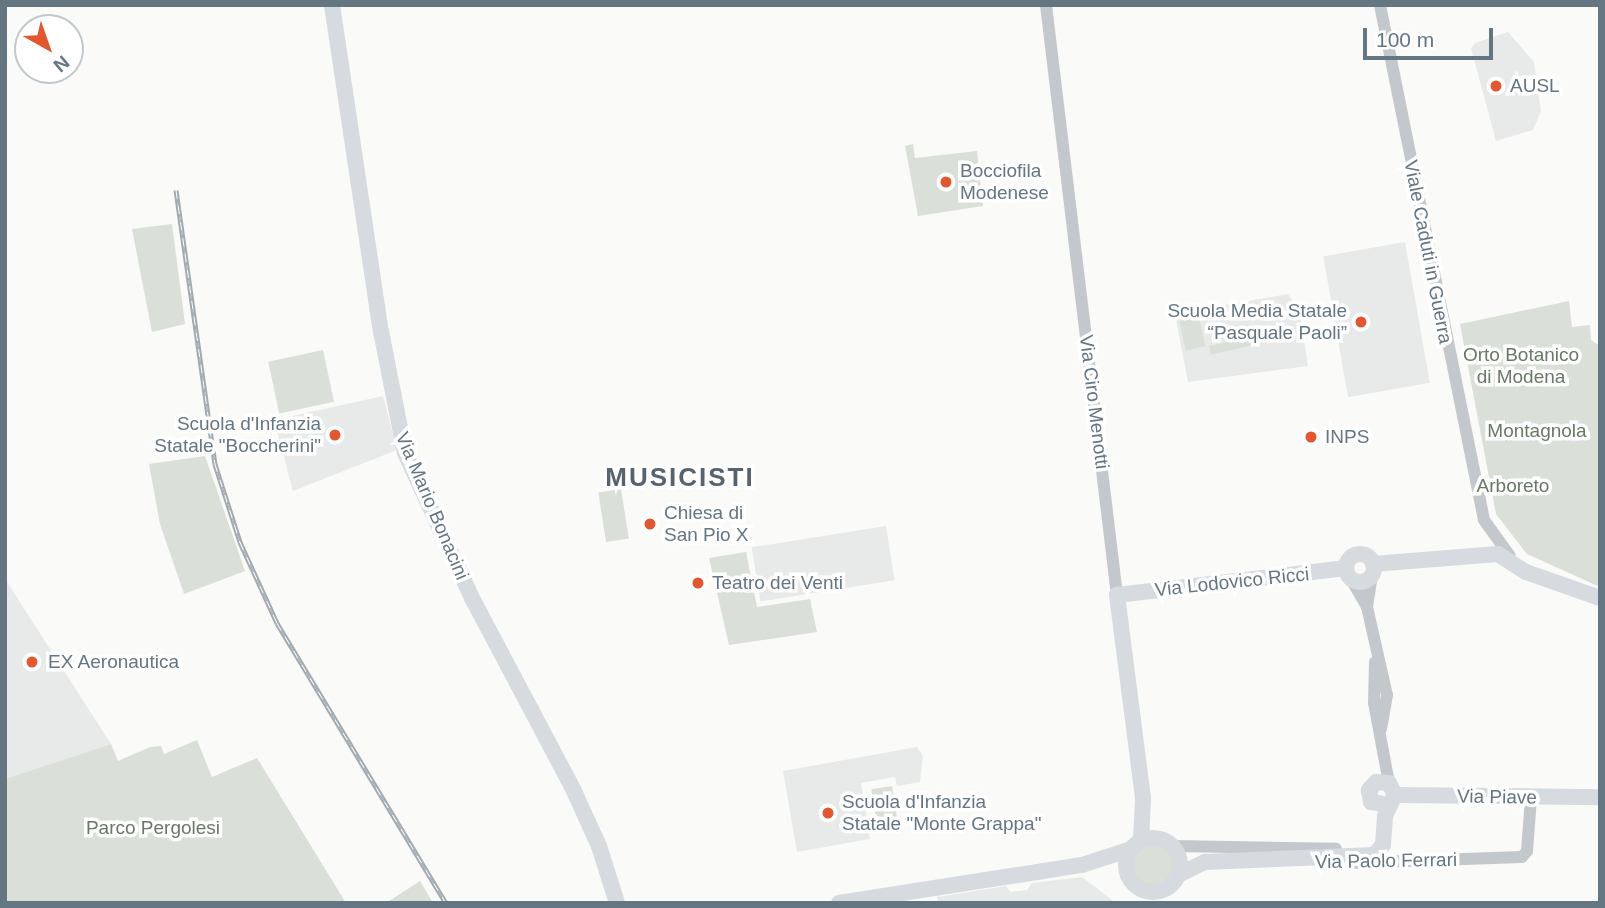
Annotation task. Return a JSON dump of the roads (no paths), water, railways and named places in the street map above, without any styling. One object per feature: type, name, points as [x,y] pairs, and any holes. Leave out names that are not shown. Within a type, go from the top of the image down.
[{"type":"main road","name":"Via Mario Bonacini","points":[[332,5],[381,331],[405,453],[472,598],[574,791],[599,846],[612,900]]},
{"type":"main road","points":[[1373,570],[1360,554],[1351,558],[1349,573],[1365,581],[1373,570],[1499,554],[1546,578]]},
{"type":"main road","name":"Via Lodovico Ricci","points":[[1116,594],[1349,573]]},
{"type":"main road","name":"Viale Caduti in Guerra","points":[[1546,578],[1600,598]]},
{"type":"main road","name":"Via Ciro Menotti","points":[[1116,594],[1143,798],[1136,845]]},
{"type":"main road","name":"Via Piave","points":[[1384,794],[1600,797]]},
{"type":"main road","name":"Via Paolo Ferrari","points":[[1178,876],[1205,862],[1374,855],[1383,845],[1384,794]]},
{"type":"main road","name":"Via Ciro Menotti","points":[[1143,798],[1167,842]]},
{"type":"main road","points":[[839,903],[1082,864],[1136,845],[1167,842],[1180,863],[1178,876],[1160,896],[1132,882],[1082,864]]},
{"type":"main road","points":[[1136,845],[1126,867],[1143,903]]},
{"type":"street","name":"Via Ciro Menotti","points":[[1046,5],[1116,594]]},
{"type":"street","name":"Viale Caduti in Guerra","points":[[1380,5],[1484,520],[1505,553],[1546,578]]},
{"type":"street","points":[[1373,570],[1367,607],[1375,658],[1374,703],[1381,728],[1384,794]]},
{"type":"street","points":[[1349,573],[1367,607]]},
{"type":"street","name":"Via Paolo Ferrari","points":[[1167,842],[1367,850],[1378,834],[1384,794]]},
{"type":"street","name":"Via Paolo Ferrari","points":[[1251,862],[1380,863],[1522,857],[1527,851],[1531,798]]},
{"type":"railway","points":[[176,190],[215,464],[240,542],[277,623],[446,903]]},
{"type":"place","name":"AUSL","points":[[1496,86]]},
{"type":"place","name":"Bocciofila Modenese","points":[[946,182]]},
{"type":"place","name":"Scuola Media Statale “Pasquale Paoli”","points":[[1361,322]]},
{"type":"place","name":"Scuola d'Infanzia Statale \"Boccherini\"","points":[[335,435]]},
{"type":"place","name":"INPS","points":[[1311,437]]},
{"type":"place","name":"Chiesa di San Pio X","points":[[650,524]]},
{"type":"place","name":"Teatro dei Venti","points":[[698,583]]},
{"type":"place","name":"EX Aeronautica","points":[[32,662]]},
{"type":"place","name":"Scuola d'Infanzia Statale \"Monte Grappa\"","points":[[828,813]]},
{"type":"district","name":"MUSICISTI","points":[[680,478]]},
{"type":"park label","name":"Orto Botanico di Modena","points":[[1521,366]]},
{"type":"park label","name":"Montagnola","points":[[1537,431]]},
{"type":"park label","name":"Arboreto","points":[[1513,486]]},
{"type":"park label","name":"Parco Pergolesi","points":[[153,828]]}]
